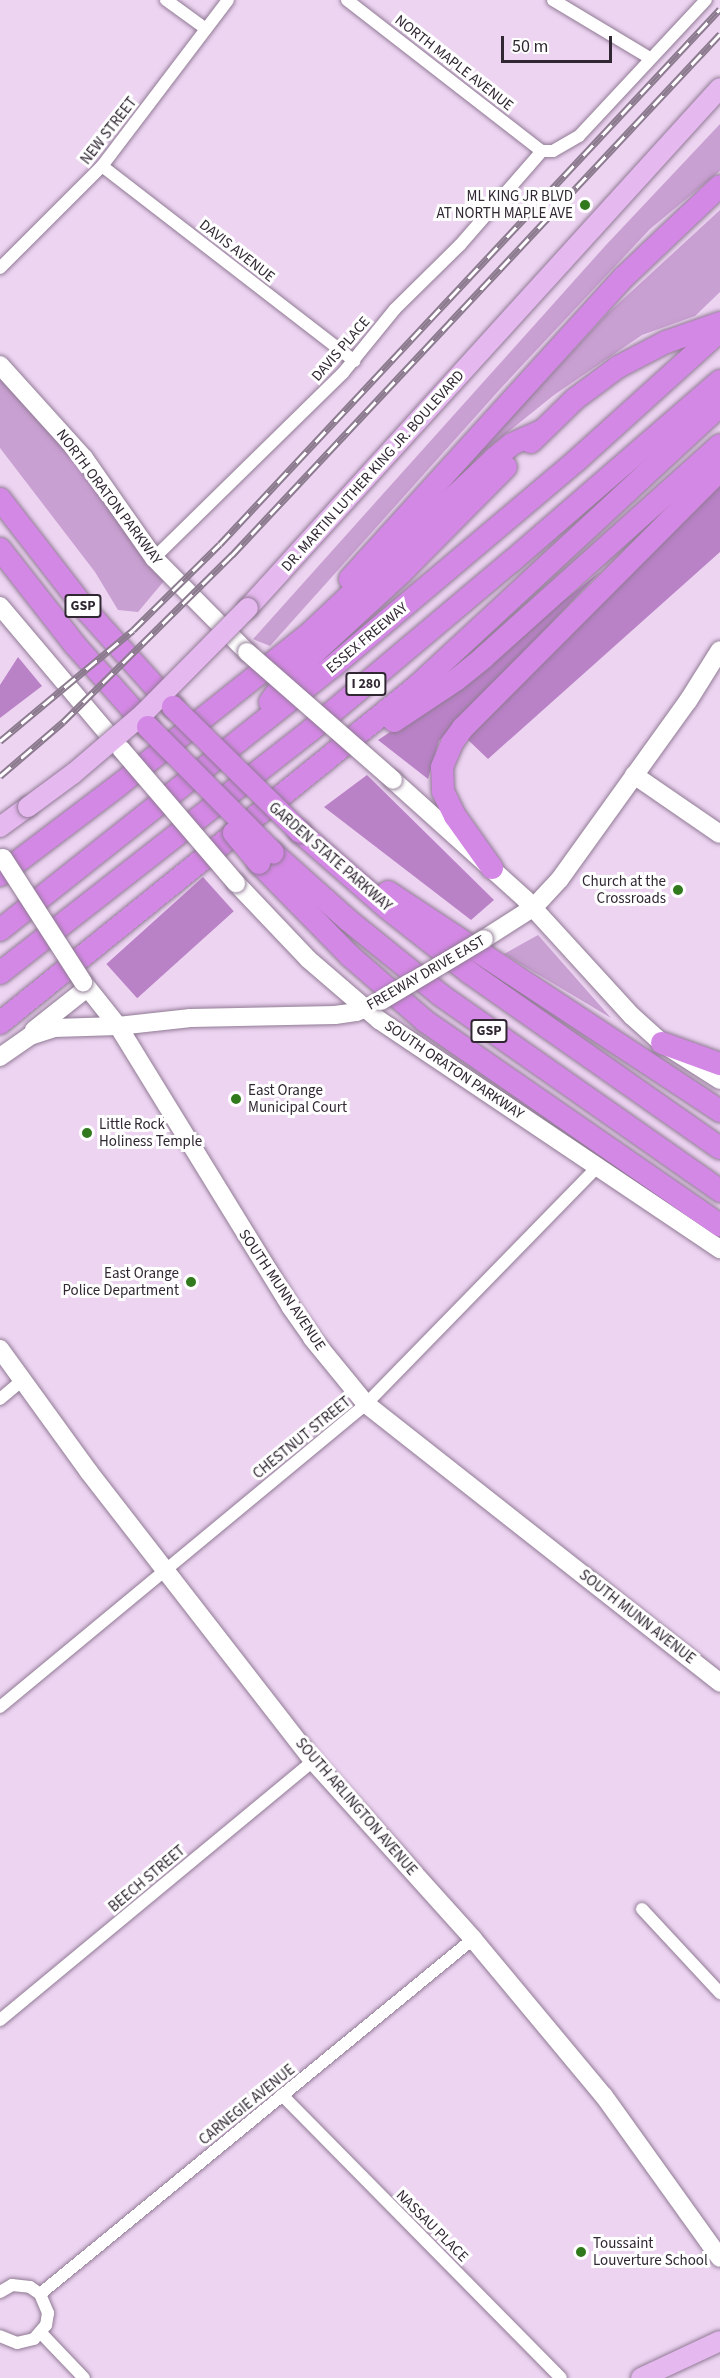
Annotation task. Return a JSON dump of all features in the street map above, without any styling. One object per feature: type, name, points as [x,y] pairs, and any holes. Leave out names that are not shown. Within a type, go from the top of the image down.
[{"type":"highway","points":[[246,684],[319,613],[624,277],[720,186]]},
{"type":"highway","points":[[246,738],[288,677],[400,573],[575,399],[649,350],[720,323]]},
{"type":"highway","name":"ESSEX FREEWAY","points":[[0,930],[246,738],[535,496],[720,331]]},
{"type":"highway","name":"I 280","points":[[0,973],[311,730],[512,561],[720,381]]},
{"type":"highway","points":[[0,1023],[439,667],[720,405]]},
{"type":"highway","points":[[1,863],[246,684],[344,603],[494,459],[512,444],[541,431]]},
{"type":"highway","points":[[297,784],[470,669],[720,446]]},
{"type":"highway","points":[[492,868],[449,807],[443,791],[442,767],[452,743],[463,728],[720,470]]},
{"type":"highway","name":"GARDEN STATE PARKWAY","points":[[0,499],[93,617],[173,707],[300,832],[386,907],[470,973],[720,1148]]},
{"type":"highway","name":"GSP","points":[[0,549],[75,645],[266,858],[463,1012],[720,1191]]},
{"type":"highway","points":[[300,832],[720,1111]]},
{"type":"highway","points":[[266,858],[350,956],[424,1021],[720,1225]]},
{"type":"highway","points":[[0,1012],[106,939]]},
{"type":"highway","points":[[662,1043],[720,1064]]},
{"type":"main road","name":"DR. MARTIN LUTHER KING JR. BOULEVARD","points":[[0,827],[74,773],[143,714],[248,608],[720,87]]},
{"type":"main road","name":"NORTH ORATON PARKWAY","points":[[0,365],[84,458],[154,558],[247,652],[492,868]]},
{"type":"main road","name":"SOUTH ORATON PARKWAY","points":[[0,606],[236,883],[308,959],[373,1005],[457,1074],[720,1249]]},
{"type":"main road","name":"FREEWAY DRIVE EAST","points":[[0,1057],[16,1044],[38,1032],[54,1028],[118,1026],[191,1018],[335,1015],[373,1005],[534,907],[568,870],[720,650]]},
{"type":"main road","points":[[634,776],[720,834]]},
{"type":"main road","name":"SOUTH MUNN AVENUE","points":[[1,863],[85,985],[118,1026],[290,1306],[312,1338],[366,1404],[720,1683]]},
{"type":"main road","points":[[492,868],[534,907],[617,1001],[662,1043],[720,1080]]},
{"type":"main road","points":[[16,1044],[85,985]]},
{"type":"main road","name":"SOUTH ARLINGTON AVENUE","points":[[0,1349],[164,1569],[313,1761],[473,1939],[604,2096],[660,2170],[720,2258]]},
{"type":"main road","points":[[641,2378],[720,2341]]},
{"type":"street","points":[[166,0],[206,29]]},
{"type":"street","name":"NEW STREET","points":[[0,268],[102,166],[228,0]]},
{"type":"street","name":"NORTH MAPLE AVENUE","points":[[347,0],[542,150]]},
{"type":"street","points":[[554,0],[650,58]]},
{"type":"street","points":[[542,150],[553,151],[579,136],[706,0]]},
{"type":"street","name":"DAVIS PLACE","points":[[154,558],[354,361],[395,309],[460,245],[542,150]]},
{"type":"street","name":"DAVIS AVENUE","points":[[102,166],[354,361]]},
{"type":"street","name":"CHESTNUT STREET","points":[[0,1707],[366,1404],[598,1166]]},
{"type":"street","points":[[0,1399],[23,1380]]},
{"type":"street","name":"BEECH STREET","points":[[0,2020],[313,1761]]},
{"type":"street","points":[[642,1909],[720,1994]]},
{"type":"street","name":"CARNEGIE AVENUE","points":[[40,2294],[473,1939]]},
{"type":"street","name":"NASSAU PLACE","points":[[282,2096],[561,2378]]},
{"type":"street","points":[[0,2292],[12,2286],[21,2285],[40,2294],[48,2313],[41,2333],[26,2342],[8,2341],[0,2336]]},
{"type":"street","points":[[41,2333],[84,2378]]},
{"type":"shaded area","points":[[720,124],[720,171],[650,229],[502,387],[270,646],[253,639],[606,245]]},
{"type":"shaded area","points":[[720,210],[720,292],[695,316],[642,335],[554,395],[466,466],[607,314]]},
{"type":"shaded area","points":[[0,377],[87,474],[164,581],[138,612],[118,610],[95,572],[0,448]]},
{"type":"shaded area","points":[[720,485],[720,552],[488,759],[466,738]]},
{"type":"shaded area","points":[[601,571],[439,741],[428,779],[378,740],[432,704]]},
{"type":"shaded area","points":[[18,657],[42,686],[0,718],[0,685]]},
{"type":"shaded area","points":[[367,775],[494,900],[471,920],[324,807]]},
{"type":"shaded area","points":[[203,877],[234,911],[137,998],[106,964]]},
{"type":"shaded area","points":[[538,935],[611,1018],[504,954]]},
{"type":"railway","points":[[0,741],[133,630],[220,544],[720,9]]},
{"type":"railway","points":[[0,776],[63,722],[232,555],[720,34]]},
{"type":"place","name":"ML KING JR BLVD AT NORTH MAPLE AVE","points":[[585,205]]},
{"type":"place","name":"Church at the Crossroads","points":[[678,890]]},
{"type":"place","name":"East Orange Municipal Court","points":[[236,1099]]},
{"type":"place","name":"Little Rock Holiness Temple","points":[[87,1133]]},
{"type":"place","name":"East Orange Police Department","points":[[191,1282]]},
{"type":"place","name":"Toussaint Louverture School","points":[[581,2252]]}]
